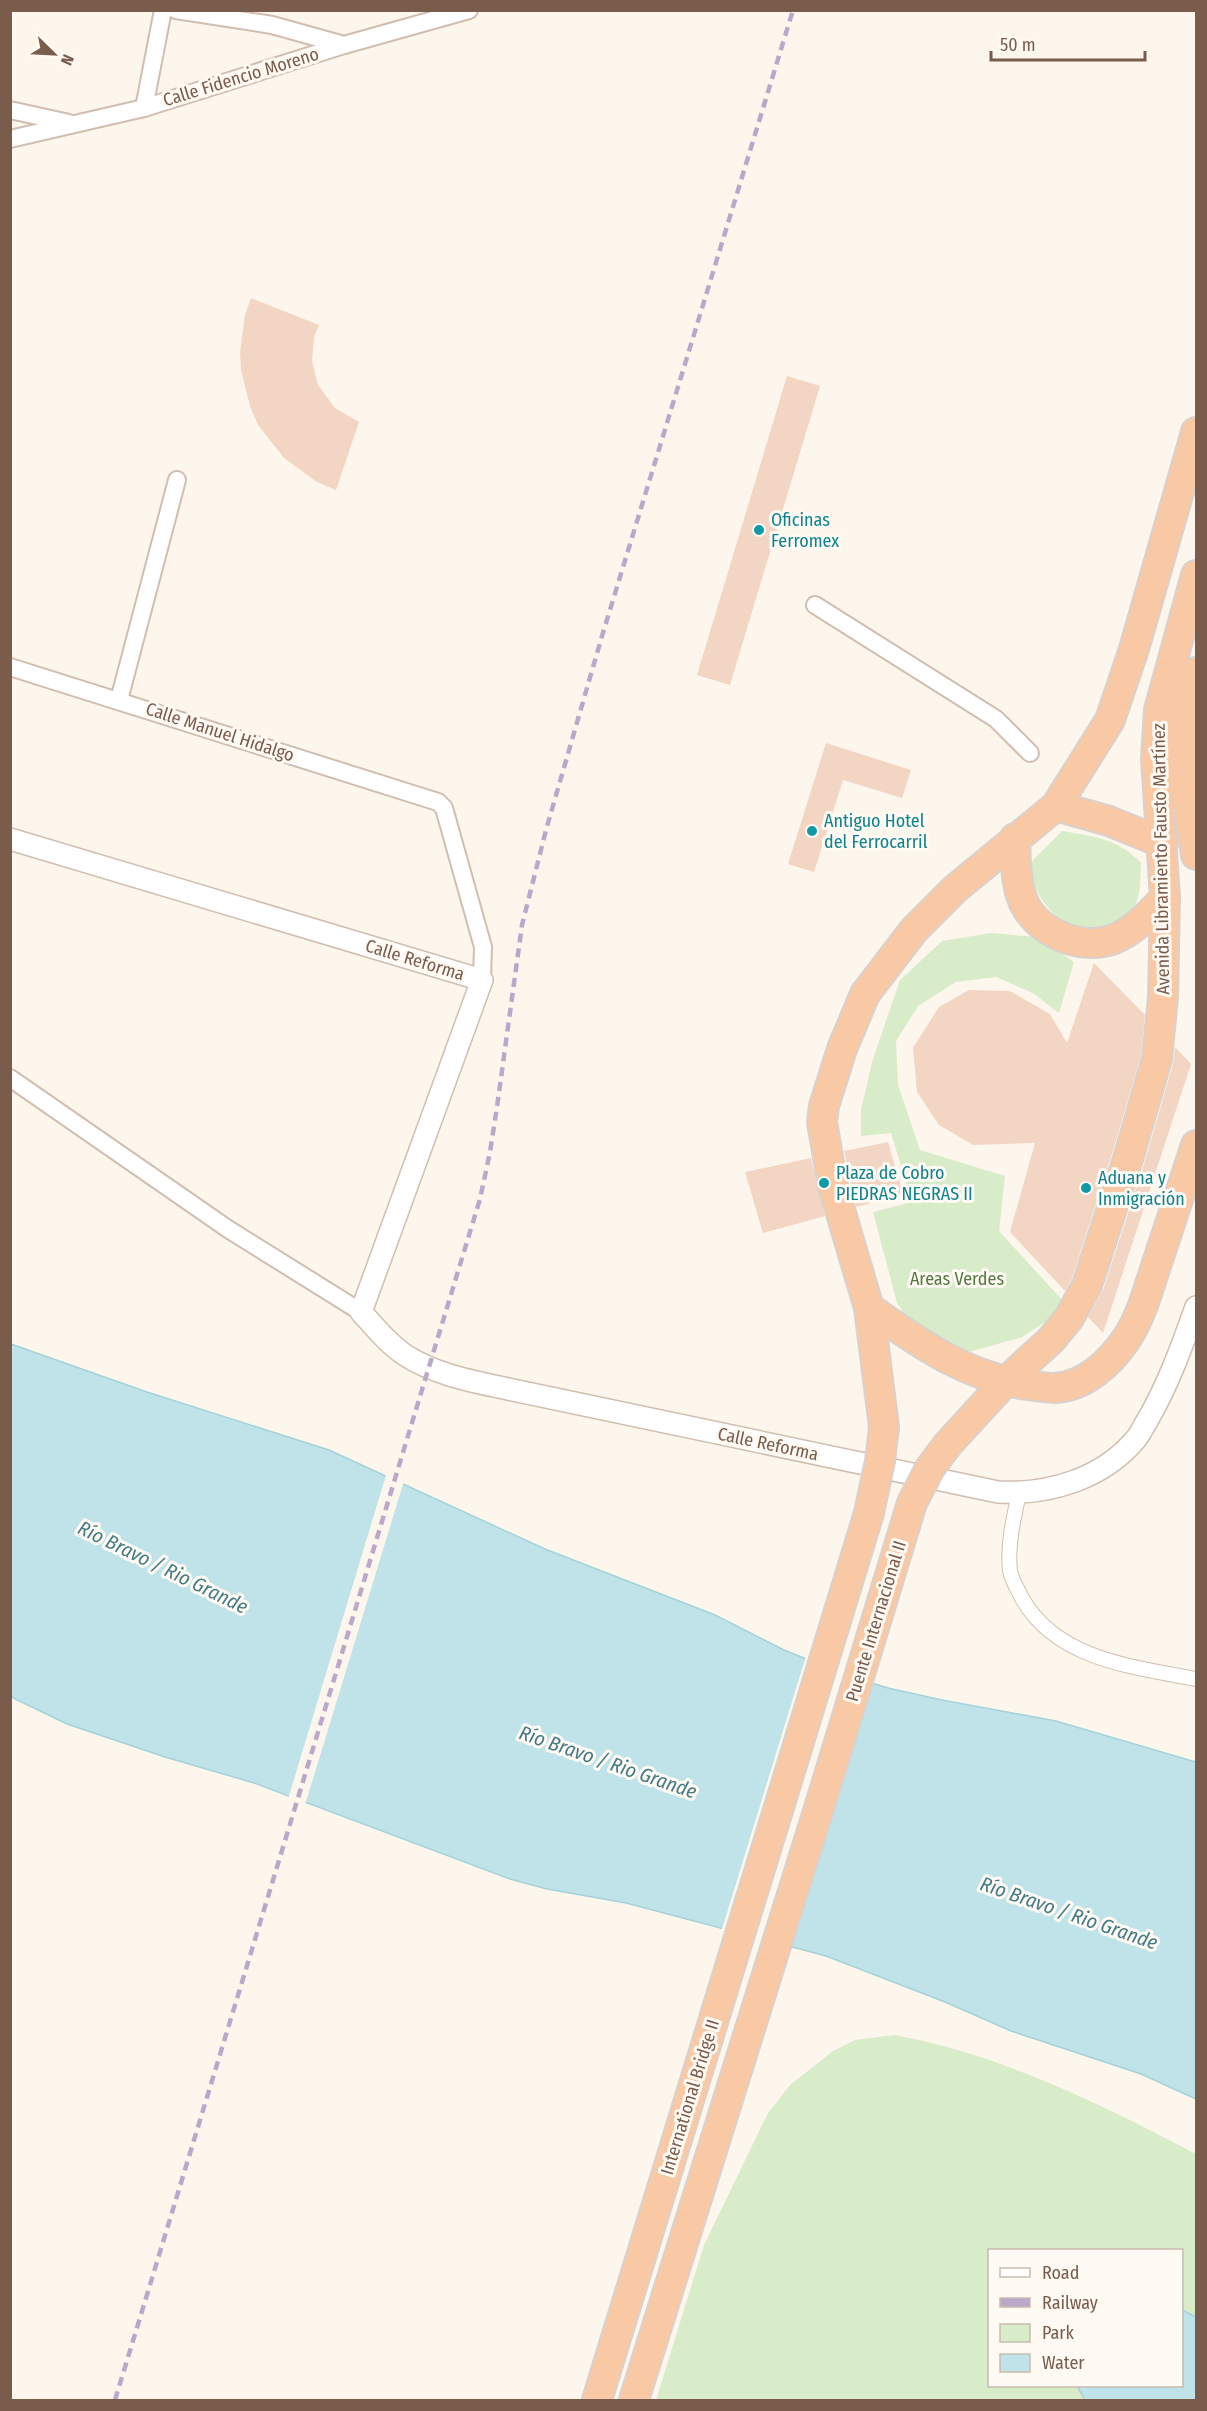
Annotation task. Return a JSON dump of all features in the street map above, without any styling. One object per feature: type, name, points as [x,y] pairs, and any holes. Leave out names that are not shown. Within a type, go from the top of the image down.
[{"type":"highway","points":[[1197,432],[1134,649],[1110,720],[1056,806],[955,889],[914,930],[865,994],[842,1049],[824,1106],[822,1122],[833,1186],[869,1308],[935,1353],[964,1368],[1005,1382],[1055,1388],[1074,1383],[1093,1374],[1112,1357],[1128,1336],[1142,1306],[1197,1145]]},
{"type":"highway","name":"Avenida Libramiento Fausto Martínez","points":[[948,1444],[1005,1382],[1051,1340],[1069,1318],[1087,1285],[1128,1159],[1157,1059],[1164,997],[1165,898],[1156,759],[1159,710],[1197,575]]},
{"type":"highway","points":[[1197,672],[1188,702],[1183,743],[1185,783],[1197,855]]},
{"type":"highway","points":[[1056,806],[1109,821],[1163,843]]},
{"type":"highway","points":[[1015,838],[1022,898],[1034,921],[1052,932],[1082,943],[1114,939],[1140,923],[1165,898]]},
{"type":"highway","name":"International Bridge II","points":[[597,2400],[869,1513],[880,1461],[884,1427],[869,1308]]},
{"type":"highway","name":"Puente Internacional II","points":[[820,1805],[912,1503],[930,1468],[948,1444]]},
{"type":"highway","name":"International Bridge II","points":[[634,2400],[820,1805]]},
{"type":"street","points":[[144,108],[163,10]]},
{"type":"street","points":[[176,10],[272,25],[344,45]]},
{"type":"street","name":"Calle Fidencio Moreno","points":[[10,139],[144,108],[344,45],[469,10]]},
{"type":"street","points":[[10,110],[76,125]]},
{"type":"street","points":[[118,700],[177,480]]},
{"type":"street","points":[[815,605],[996,719],[1030,753]]},
{"type":"street","name":"Calle Manuel Hidalgo","points":[[10,667],[438,802],[444,808],[483,947],[482,980]]},
{"type":"street","name":"Calle Reforma","points":[[10,839],[482,980],[362,1312],[388,1341],[404,1354],[429,1368],[508,1389],[998,1492],[1019,1493],[1073,1483],[1106,1466],[1136,1440],[1161,1398],[1197,1307]]},
{"type":"street","points":[[10,1078],[228,1229],[362,1312]]},
{"type":"street","points":[[1019,1493],[1014,1517],[1010,1568],[1012,1580],[1037,1620],[1051,1634],[1090,1656],[1197,1678]]},
{"type":"green space","points":[[1062,831],[1114,843],[1141,863],[1138,898],[1126,916],[1108,925],[1088,927],[1068,923],[1049,909],[1040,897],[1028,872],[1033,860]]},
{"type":"green space","name":"Areas Verdes","points":[[991,933],[1037,937],[1074,962],[1059,1013],[1033,993],[996,977],[956,982],[918,1006],[896,1041],[898,1085],[920,1150],[1005,1176],[999,1231],[1065,1303],[1061,1312],[1022,1337],[969,1352],[921,1340],[897,1303],[873,1212],[912,1202],[891,1133],[861,1136],[861,1110],[872,1062],[900,980],[942,941]]},
{"type":"green space","points":[[894,2035],[972,2054],[1049,2083],[1124,2117],[1196,2154],[1196,2400],[656,2400],[704,2245],[768,2113],[790,2085],[833,2051],[855,2040]]},
{"type":"water","name":"Río Bravo / Rio Grande","points":[[11,1344],[147,1392],[329,1450],[545,1549],[715,1615],[784,1650],[849,1676],[888,1688],[942,1700],[1056,1721],[1196,1762],[1196,2099],[1141,2074],[1011,2031],[945,2002],[826,1956],[626,1903],[547,1889],[510,1879],[254,1783],[165,1757],[67,1724],[11,1697]]},
{"type":"water","points":[[1183,2310],[1196,2317],[1196,2400],[1085,2400],[1078,2387],[1183,2387]]},
{"type":"pier","points":[[387,1472],[404,1481],[305,1805],[288,1799]]},
{"type":"pier","points":[[806,1656],[850,1673],[789,1950],[721,1932]]},
{"type":"building","points":[[251,298],[319,325],[314,337],[312,361],[318,385],[335,408],[359,422],[336,490],[317,482],[284,458],[258,425],[250,406],[241,370],[240,352],[245,315]]},
{"type":"building","name":"Oficinas Ferromex","points":[[787,376],[820,386],[730,685],[697,675]]},
{"type":"building","name":"Antiguo Hotel del Ferrocarril","points":[[826,743],[911,770],[902,798],[843,780],[814,872],[788,864]]},
{"type":"building","name":"Aduana y Inmigración","points":[[1094,963],[1145,1015],[1141,1056],[1072,1278],[1065,1291],[1010,1232],[1035,1143],[973,1145],[939,1125],[917,1092],[913,1048],[939,1007],[969,990],[1010,991],[1050,1014],[1067,1043]]},
{"type":"building","points":[[1175,1047],[1191,1064],[1103,1333],[1088,1317],[1103,1290],[1144,1164],[1173,1064]]},
{"type":"building","points":[[888,1142],[903,1194],[856,1207],[844,1151]]},
{"type":"building","points":[[811,1158],[825,1216],[763,1233],[745,1172]]},
{"type":"railway","points":[[115,2400],[480,1199],[497,1107],[522,925],[546,830],[602,636],[793,10]]},
{"type":"place","name":"Oficinas Ferromex","points":[[759,530]]},
{"type":"place","name":"Antiguo Hotel del Ferrocarril","points":[[812,831]]},
{"type":"place","name":"Plaza de Cobro PIEDRAS NEGRAS II","points":[[824,1183]]},
{"type":"place","name":"Aduana y Inmigración","points":[[1086,1188]]}]
